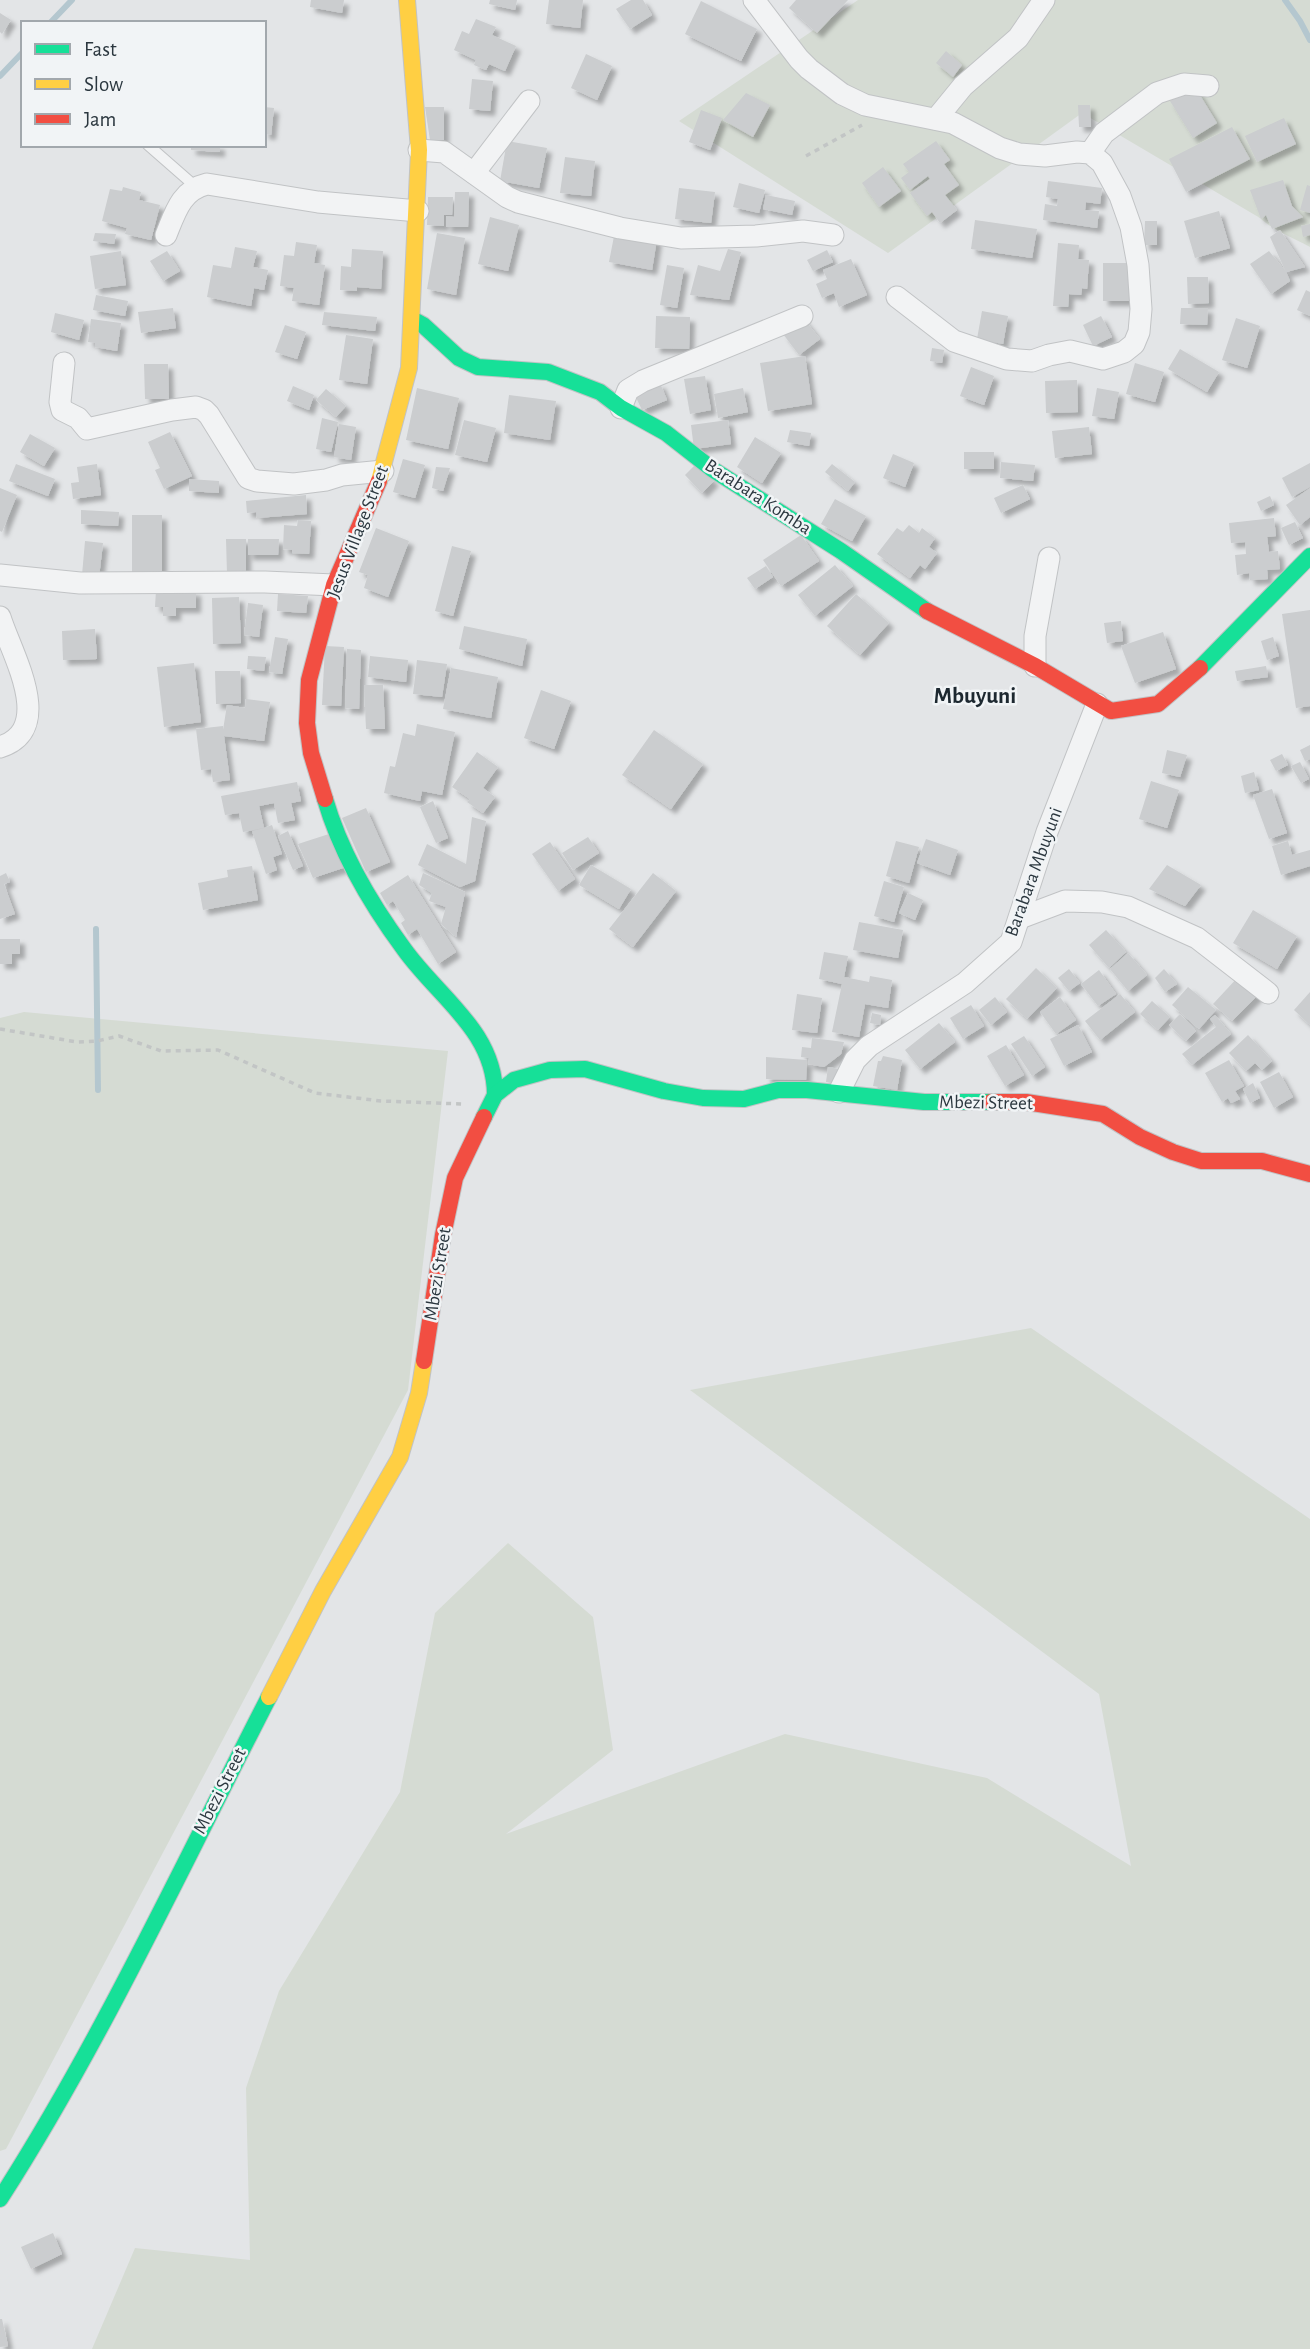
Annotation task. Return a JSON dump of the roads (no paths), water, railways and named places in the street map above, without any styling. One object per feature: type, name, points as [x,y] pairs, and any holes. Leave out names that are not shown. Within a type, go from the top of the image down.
[{"type":"street","name":"Jesus Village Street","points":[[407,0],[419,150],[409,368],[383,471],[334,585],[309,680],[307,723],[311,753],[334,829],[360,883],[405,951],[477,1034],[491,1060],[495,1081],[491,1100]]},
{"type":"street","points":[[754,0],[799,59],[842,94],[865,105],[953,123],[1000,148],[1019,154],[1045,156],[1084,151],[1090,153],[1102,163],[1121,196],[1131,227],[1138,265],[1141,309],[1139,332],[1134,344],[1124,352],[1103,359],[1070,351],[1032,361],[1007,359],[954,341],[897,297]]},
{"type":"street","points":[[936,119],[962,86],[1018,38],[1044,0]]},
{"type":"street","points":[[1090,153],[1104,132],[1157,93],[1184,84],[1209,86]]},
{"type":"street","points":[[474,173],[529,101]]},
{"type":"street","points":[[419,150],[444,152],[518,202],[650,234],[681,238],[757,236],[803,231],[833,235]]},
{"type":"street","points":[[166,235],[178,204],[196,187],[207,184],[318,202],[418,211]]},
{"type":"street","points":[[621,408],[628,390],[643,381],[802,316]]},
{"type":"street","name":"Barabara Komba","points":[[412,319],[423,325],[458,358],[478,367],[548,372],[600,392],[621,408],[666,433],[712,468],[841,551],[933,615],[1035,666],[1097,704]]},
{"type":"street","points":[[64,363],[60,402],[62,410],[78,418],[87,429],[196,407],[209,415],[248,478],[294,484],[383,471]]},
{"type":"street","points":[[1035,666],[1036,627],[1049,558]]},
{"type":"street","points":[[1097,704],[1111,711],[1158,704],[1207,662],[1309,561]]},
{"type":"street","points":[[0,575],[80,583],[265,582],[334,585]]},
{"type":"street","points":[[0,617],[29,698],[27,722],[13,743],[0,747]]},
{"type":"street","name":"Barabara Mbuyuni","points":[[839,1092],[855,1060],[869,1046],[940,1001],[988,965],[1011,942],[1047,832],[1097,704]]},
{"type":"street","points":[[1020,918],[1065,901],[1102,902],[1128,907],[1197,938],[1268,993]]},
{"type":"street","name":"Mbezi Street","points":[[0,2199],[29,2154],[106,2015],[323,1591],[400,1457],[419,1393],[443,1235],[455,1178],[491,1100],[514,1080],[550,1070],[585,1069],[664,1091],[703,1098],[744,1099],[778,1090],[839,1092],[871,1098],[924,1102],[1026,1102],[1103,1114],[1173,1153],[1201,1161],[1262,1161],[1310,1174]]},
{"type":"lane","points":[[150,147],[196,187]]},
{"type":"waterway","points":[[52,21],[72,0]]},
{"type":"waterway","points":[[1285,0],[1310,40]]},
{"type":"waterway","points":[[0,76],[21,54]]},
{"type":"waterway","points":[[96,929],[98,1090]]},
{"type":"district","name":"Mbuyuni","points":[[975,696]]}]
